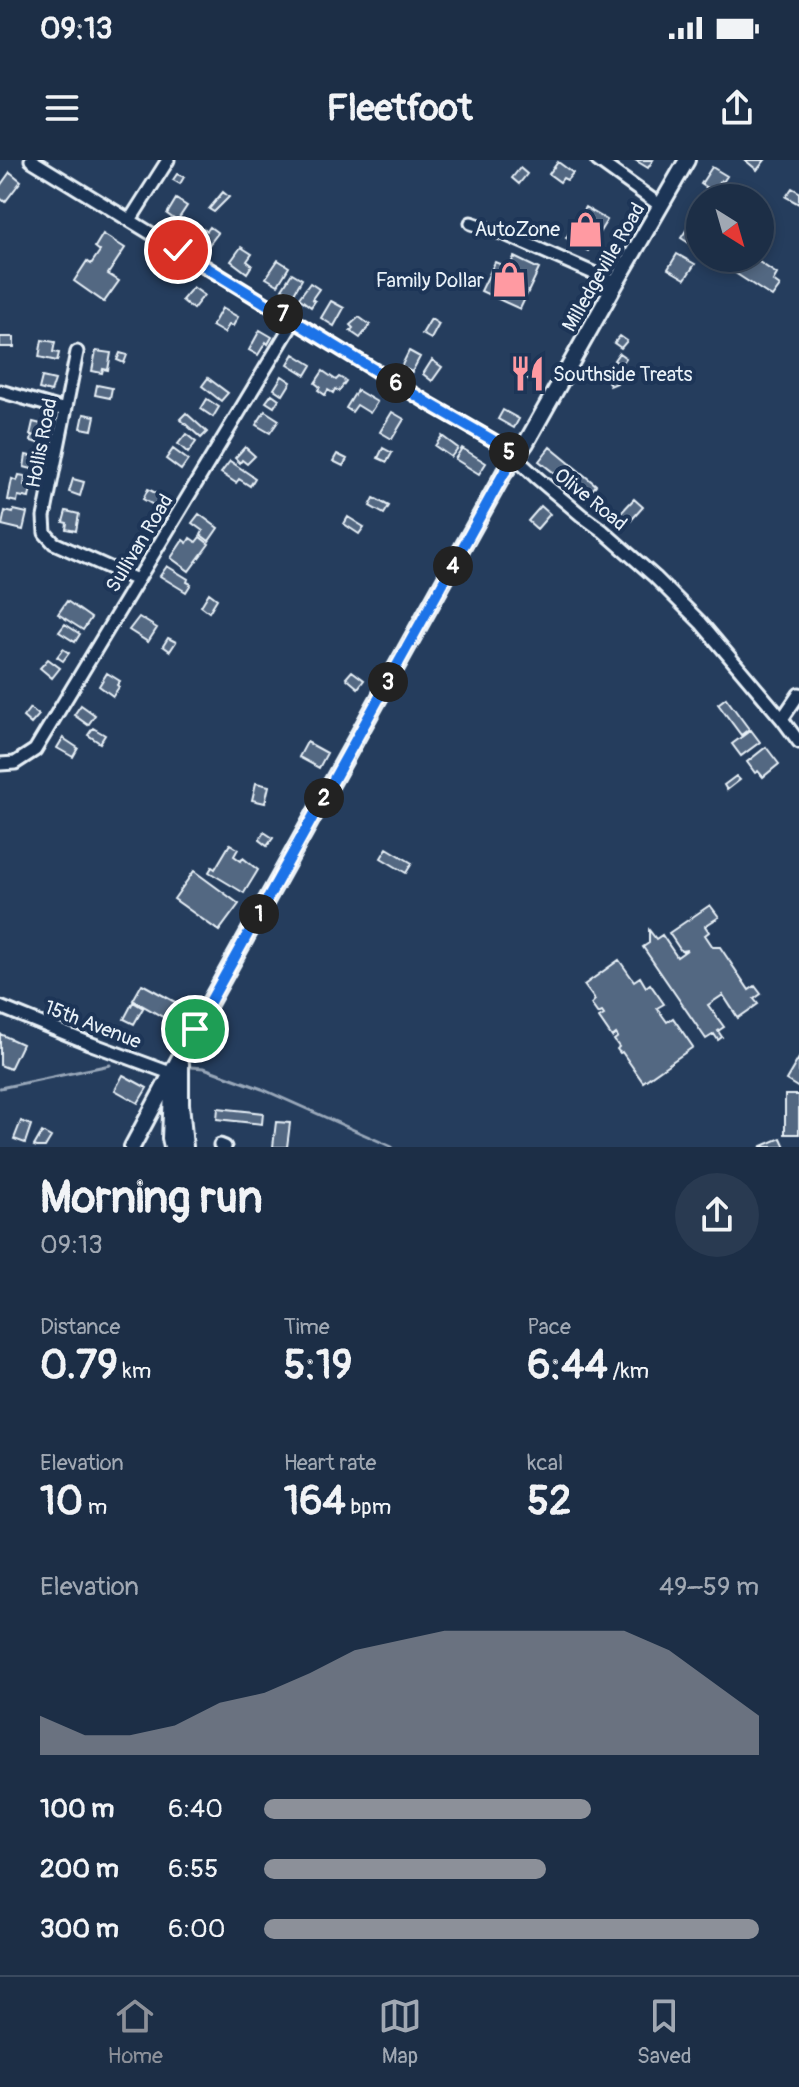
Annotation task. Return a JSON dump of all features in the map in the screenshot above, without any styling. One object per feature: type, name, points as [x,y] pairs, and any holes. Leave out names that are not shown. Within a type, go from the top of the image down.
[{"type":"main road","name":"Milledgeville Road","points":[[132,1147],[504,473],[526,443],[687,160]]},
{"type":"main road","points":[[180,1059],[185,1147]]},
{"type":"main road","points":[[172,1147],[173,1074]]},
{"type":"street","name":"Olive Road","points":[[31,160],[503,446],[655,577],[701,623],[799,742]]},
{"type":"street","points":[[130,220],[168,160]]},
{"type":"street","points":[[597,160],[661,206]]},
{"type":"street","points":[[471,223],[507,235],[616,283]]},
{"type":"street","name":"Sullivan Road","points":[[0,764],[15,763],[35,750],[294,321]]},
{"type":"street","name":"Hollis Road","points":[[77,352],[44,517],[45,533],[54,543],[137,580]]},
{"type":"street","points":[[0,391],[65,410]]},
{"type":"street","points":[[782,719],[799,694]]},
{"type":"street","name":"15th Avenue","points":[[0,1007],[173,1074]]},
{"type":"building","points":[[635,160],[653,160],[648,168]]},
{"type":"building","points":[[745,160],[765,160],[757,170]]},
{"type":"building","points":[[558,162],[573,173],[567,180],[563,178],[560,182],[549,174]]},
{"type":"building","points":[[712,167],[727,176],[718,184],[701,184]]},
{"type":"building","points":[[520,168],[527,174],[519,184],[512,178]]},
{"type":"building","points":[[10,172],[21,181],[5,202],[0,198],[0,186]]},
{"type":"building","points":[[177,174],[184,177],[180,184],[173,180]]},
{"type":"building","points":[[792,188],[799,192],[799,204],[786,197]]},
{"type":"building","points":[[223,192],[229,197],[214,212],[209,209]]},
{"type":"building","points":[[176,199],[187,206],[177,221],[167,214]]},
{"type":"building","name":"AutoZone","points":[[585,207],[607,220],[588,251],[566,238]]},
{"type":"building","points":[[210,227],[218,233],[208,246],[198,238],[204,229],[207,231]]},
{"type":"building","points":[[103,234],[125,248],[108,274],[119,281],[104,302],[74,281],[87,261],[91,264],[100,251],[95,247]]},
{"type":"building","points":[[241,247],[252,254],[247,261],[252,265],[247,273],[231,261]]},
{"type":"building","points":[[677,254],[686,259],[686,272],[690,272],[685,279],[668,269]]},
{"type":"building","name":"Family Dollar","points":[[514,257],[539,269],[520,309],[481,291],[495,262],[509,268]]},
{"type":"building","points":[[278,260],[289,267],[278,285],[266,278]]},
{"type":"building","points":[[734,272],[774,272],[777,274],[773,281],[780,286],[772,297]]},
{"type":"building","points":[[292,273],[302,279],[293,295],[282,289]]},
{"type":"building","points":[[310,283],[319,289],[311,307],[299,298]]},
{"type":"building","points":[[193,287],[204,295],[193,309],[182,300]]},
{"type":"building","points":[[331,301],[344,308],[334,326],[321,318]]},
{"type":"building","points":[[222,308],[238,317],[224,333],[212,326]]},
{"type":"building","points":[[359,317],[370,325],[360,338],[350,331],[353,328],[350,325]]},
{"type":"building","points":[[431,319],[439,324],[431,339],[422,334]]},
{"type":"building","points":[[260,330],[272,337],[258,355],[249,350]]},
{"type":"building","points":[[620,336],[627,341],[621,348],[614,343]]},
{"type":"building","points":[[0,337],[14,337],[14,347],[0,347]]},
{"type":"building","points":[[42,340],[55,342],[53,352],[59,353],[57,361],[39,357]]},
{"type":"building","points":[[96,351],[111,353],[108,370],[103,369],[102,373],[92,371]]},
{"type":"building","points":[[409,351],[420,357],[412,372],[401,367]]},
{"type":"building","points":[[120,353],[127,355],[124,363],[117,360]]},
{"type":"building","points":[[619,353],[626,358],[621,365],[614,360]]},
{"type":"building","points":[[294,354],[312,365],[306,375],[288,364]]},
{"type":"building","points":[[432,360],[442,367],[432,381],[423,374]]},
{"type":"building","name":"Southside Treats","points":[[519,364],[540,378],[536,384],[515,371]]},
{"type":"building","points":[[323,371],[336,380],[339,377],[346,381],[339,391],[335,389],[333,393],[328,390],[325,395],[318,390],[320,387],[315,383]]},
{"type":"building","points":[[611,372],[617,383],[610,386],[605,375]]},
{"type":"building","points":[[282,376],[291,382],[283,395],[274,389]]},
{"type":"building","points":[[42,377],[55,380],[51,392],[39,389]]},
{"type":"building","points":[[208,378],[228,393],[221,401],[202,386]]},
{"type":"building","points":[[97,385],[112,388],[110,398],[95,395]]},
{"type":"building","points":[[357,390],[377,402],[370,413],[357,405],[352,412],[346,408]]},
{"type":"building","points":[[272,394],[279,399],[274,407],[266,402]]},
{"type":"building","points":[[207,399],[219,407],[213,417],[201,409]]},
{"type":"building","points":[[503,410],[519,419],[514,428],[498,419]]},
{"type":"building","points":[[265,411],[279,420],[270,433],[256,425]]},
{"type":"building","points":[[392,412],[404,419],[392,439],[380,432]]},
{"type":"building","points":[[186,413],[207,432],[201,438],[180,419]]},
{"type":"building","points":[[84,414],[95,416],[92,430],[81,428]]},
{"type":"building","points":[[33,422],[45,425],[42,437],[30,435]]},
{"type":"building","points":[[186,434],[196,442],[188,453],[178,444]]},
{"type":"building","points":[[32,435],[44,439],[43,444],[31,441]]},
{"type":"building","points":[[442,436],[458,448],[451,457],[435,446]]},
{"type":"building","points":[[245,447],[255,456],[247,464],[235,458]]},
{"type":"building","points":[[550,447],[596,485],[586,498],[539,461]]},
{"type":"building","points":[[383,448],[392,453],[387,462],[378,458]]},
{"type":"building","points":[[462,448],[486,463],[479,474],[455,459]]},
{"type":"building","points":[[173,449],[188,460],[181,470],[166,459]]},
{"type":"building","points":[[337,454],[347,459],[343,466],[333,461]]},
{"type":"building","points":[[26,455],[39,458],[36,470],[24,467]]},
{"type":"building","points":[[230,461],[255,478],[250,486],[239,479],[236,483],[221,473]]},
{"type":"building","points":[[19,475],[25,476],[24,486],[31,487],[29,498],[18,496],[17,502],[8,500],[12,479],[17,481]]},
{"type":"building","points":[[73,479],[84,482],[80,496],[69,492]]},
{"type":"building","points":[[148,489],[163,497],[157,507],[143,499]]},
{"type":"building","points":[[374,498],[389,506],[384,514],[370,506]]},
{"type":"building","points":[[634,499],[643,507],[626,526],[617,517]]},
{"type":"building","points":[[541,506],[550,514],[537,529],[528,521]]},
{"type":"building","points":[[14,510],[27,513],[23,530],[2,525],[5,511],[13,513]]},
{"type":"building","points":[[66,511],[79,514],[76,531],[66,529],[67,523],[63,522]]},
{"type":"building","points":[[199,514],[218,528],[209,541],[201,535],[203,531],[192,523]]},
{"type":"building","points":[[348,517],[364,527],[359,534],[344,524]]},
{"type":"building","points":[[200,537],[209,544],[189,571],[171,558],[183,540],[187,543],[190,538],[196,542]]},
{"type":"building","points":[[167,566],[188,579],[187,582],[191,584],[186,592],[160,576]]},
{"type":"building","points":[[209,593],[217,599],[209,612],[201,606]]},
{"type":"building","points":[[67,601],[91,618],[83,630],[58,614]]},
{"type":"building","points":[[139,617],[157,628],[148,642],[129,630]]},
{"type":"building","points":[[65,624],[80,634],[75,642],[59,632]]},
{"type":"building","points":[[168,638],[176,642],[170,651],[163,646]]},
{"type":"building","points":[[63,649],[69,653],[63,661],[57,657]]},
{"type":"building","points":[[48,659],[60,668],[52,678],[40,668]]},
{"type":"building","points":[[352,671],[364,680],[358,688],[346,678]]},
{"type":"building","points":[[107,673],[120,681],[113,696],[99,686]]},
{"type":"building","points":[[726,698],[749,729],[741,735],[718,704]]},
{"type":"building","points":[[81,705],[95,715],[88,725],[74,715]]},
{"type":"building","points":[[30,708],[39,715],[31,724],[23,717]]},
{"type":"building","points":[[93,728],[105,735],[100,743],[88,735]]},
{"type":"building","points":[[751,730],[760,742],[741,756],[732,744]]},
{"type":"building","points":[[63,738],[78,748],[73,757],[57,748]]},
{"type":"building","points":[[307,742],[327,753],[319,768],[299,757]]},
{"type":"building","points":[[766,747],[779,764],[763,777],[758,771],[755,773],[747,762]]},
{"type":"building","points":[[736,776],[740,780],[727,790],[724,785]]},
{"type":"building","points":[[256,783],[269,786],[265,803],[252,800]]},
{"type":"building","points":[[264,832],[273,838],[267,846],[259,840]]},
{"type":"building","points":[[230,844],[238,849],[234,856],[241,861],[243,858],[258,870],[244,893],[209,872],[212,867],[215,869]]},
{"type":"building","points":[[387,848],[412,863],[406,873],[381,858]]},
{"type":"building","points":[[194,871],[239,904],[219,931],[174,899]]},
{"type":"building","points":[[710,905],[719,917],[705,926],[709,932],[705,935],[713,947],[720,947],[749,990],[755,986],[761,994],[754,999],[758,1004],[738,1018],[723,995],[708,1005],[724,1027],[718,1031],[722,1037],[718,1040],[714,1034],[706,1039],[643,947],[649,943],[649,930],[656,939],[662,935],[677,957],[687,950],[681,951],[669,933]]},
{"type":"building","points":[[619,960],[634,981],[640,977],[646,987],[650,984],[664,1004],[657,1008],[667,1022],[673,1018],[693,1047],[643,1082],[617,1049],[619,1047],[614,1040],[618,1037],[616,1034],[612,1037],[599,1018],[604,1015],[602,1012],[598,1014],[591,1004],[595,1000],[584,985]]},
{"type":"building","points":[[142,984],[186,1008],[177,1025],[133,1000]]},
{"type":"building","points":[[133,1002],[143,1008],[134,1024],[124,1019]]},
{"type":"building","points":[[0,1034],[22,1044],[10,1069],[0,1065]]},
{"type":"building","points":[[799,1058],[799,1088],[786,1080]]},
{"type":"building","points":[[123,1075],[147,1088],[138,1103],[115,1090]]},
{"type":"building","points":[[785,1095],[799,1095],[799,1134],[785,1134]]},
{"type":"building","points":[[218,1108],[263,1113],[262,1124],[217,1119]]},
{"type":"building","points":[[21,1121],[31,1125],[25,1143],[14,1139]]},
{"type":"building","points":[[276,1122],[290,1123],[287,1147],[273,1147]]},
{"type":"building","points":[[42,1132],[51,1137],[45,1147],[34,1146]]},
{"type":"building","points":[[781,1138],[785,1147],[760,1147]]},
{"type":"waterway","points":[[0,1088],[110,1065]]},
{"type":"waterway","points":[[191,1067],[204,1068],[262,1089],[392,1147]]},
{"type":"place","name":"AutoZone","points":[[586,229]]},
{"type":"place","name":"Family Dollar","points":[[510,280]]},
{"type":"place","name":"Southside Treats","points":[[527,374]]},
{"type":"route","points":[[178,250],[503,446],[515,458],[195,1029]]}]
